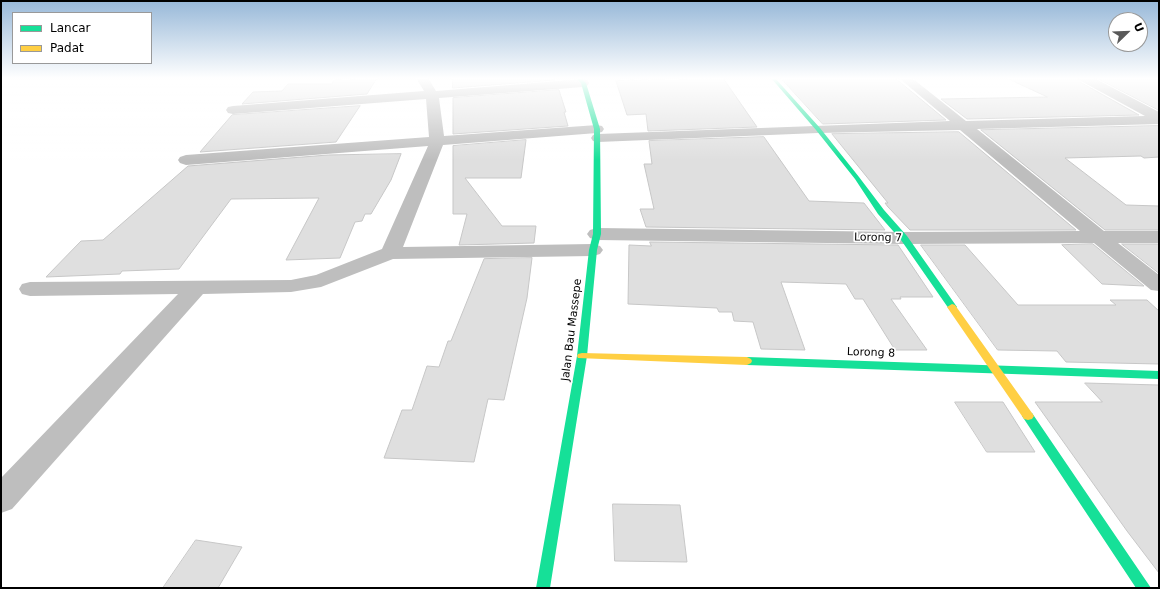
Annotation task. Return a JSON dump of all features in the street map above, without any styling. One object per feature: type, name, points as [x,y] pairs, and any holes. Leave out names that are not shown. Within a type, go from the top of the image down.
[{"type":"street","points":[[233,110],[293,105]]},
{"type":"street","points":[[30,289],[290,286],[321,282],[390,253],[437,142],[433,105]]},
{"type":"street","name":"Jalan Bau Massepe","points":[[543,588],[582,356],[595,242],[598,134],[588,105]]},
{"type":"street","points":[[797,105],[818,129],[881,212],[904,238],[996,369],[1144,588]]},
{"type":"street","points":[[940,105],[1097,236],[1159,285]]},
{"type":"street","points":[[1135,105],[1159,119]]},
{"type":"street","points":[[186,160],[437,142],[598,134],[1159,119]]},
{"type":"street","name":"Lorong 7","points":[[390,253],[595,242],[1097,236],[1159,237]]},
{"type":"street","points":[[1,499],[197,287]]},
{"type":"street","name":"Lorong 8","points":[[582,356],[1159,375]]},
{"type":"building","points":[[453,105],[564,105],[568,126],[453,134]]},
{"type":"building","points":[[624,105],[742,105],[757,127],[648,131],[646,114],[627,115]]},
{"type":"building","points":[[806,105],[928,105],[946,120],[823,124]]},
{"type":"building","points":[[949,105],[1122,105],[1139,115],[967,119]]},
{"type":"building","points":[[1150,105],[1159,105],[1159,110]]},
{"type":"building","points":[[360,106],[336,142],[200,152],[232,115]]},
{"type":"building","points":[[1159,126],[1159,157],[1065,158],[1126,205],[1159,206],[1159,230],[1105,230],[981,130]]},
{"type":"building","points":[[959,132],[1076,230],[910,230],[888,207],[885,203],[888,203],[832,134]]},
{"type":"building","points":[[764,137],[809,201],[864,203],[885,230],[646,227],[640,209],[654,209],[644,164],[652,164],[649,141]]},
{"type":"building","points":[[526,140],[521,178],[465,178],[502,226],[536,226],[534,243],[459,245],[467,214],[453,214],[453,146]]},
{"type":"building","points":[[401,154],[391,180],[371,214],[365,214],[362,221],[355,222],[340,258],[286,260],[319,198],[231,199],[179,269],[122,271],[120,274],[46,277],[81,241],[103,240],[188,166],[328,155]]},
{"type":"building","points":[[650,242],[898,245],[933,297],[900,297],[901,299],[891,299],[927,350],[895,350],[863,299],[855,299],[846,284],[781,282],[805,350],[761,349],[753,322],[734,321],[732,312],[719,312],[717,308],[628,304],[629,245],[651,246]]},
{"type":"building","points":[[1093,244],[1144,286],[1102,284],[1062,245]]},
{"type":"building","points":[[1122,244],[1159,244],[1159,273]]},
{"type":"building","points":[[921,245],[965,245],[1018,305],[1116,305],[1110,300],[1147,300],[1159,311],[1159,364],[1066,362],[1057,351],[998,350]]},
{"type":"building","points":[[532,258],[527,298],[504,400],[488,399],[474,462],[384,458],[402,410],[412,410],[427,366],[439,367],[448,341],[451,341],[484,259]]},
{"type":"building","points":[[1085,383],[1159,385],[1159,573],[1127,531],[1035,402],[1102,402]]},
{"type":"building","points":[[955,402],[1003,402],[1035,452],[987,452]]},
{"type":"building","points":[[613,504],[680,505],[687,562],[615,561]]},
{"type":"building","points":[[196,540],[242,547],[218,588],[163,588]]},
{"type":"traffic: fast","points":[[543,588],[582,356],[593,250],[597,234],[597,129],[590,105]]},
{"type":"traffic: fast","points":[[797,105],[857,178],[881,212],[904,238],[952,307]]},
{"type":"traffic: fast","points":[[747,361],[1159,375]]},
{"type":"traffic: fast","points":[[1028,416],[1144,588]]},
{"type":"traffic: slow","points":[[952,307],[1028,416]]},
{"type":"traffic: slow","points":[[582,356],[747,361]]}]
